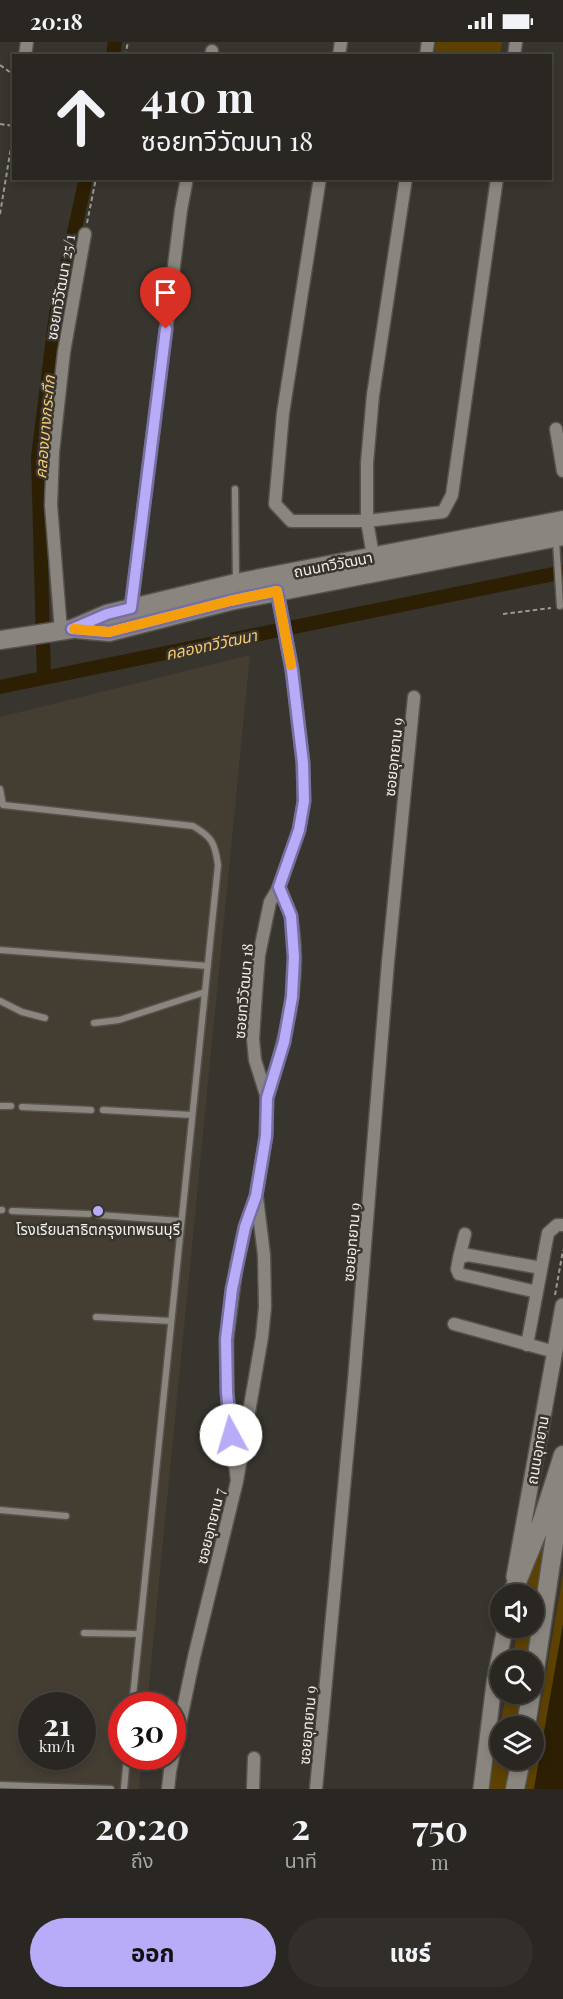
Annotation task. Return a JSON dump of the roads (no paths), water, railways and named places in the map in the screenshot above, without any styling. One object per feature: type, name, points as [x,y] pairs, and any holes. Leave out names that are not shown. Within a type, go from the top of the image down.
[{"type":"main road","name":"ถนนทวีวัฒนา","points":[[54,632],[107,614],[236,583],[563,520]]},
{"type":"main road","name":"ถนนทวีวัฒนา","points":[[0,640],[54,632],[109,632],[277,591],[558,541]]},
{"type":"main road","points":[[515,1584],[542,1521],[563,1455]]},
{"type":"main road","name":"ถนนอุทยาน","points":[[538,1650],[563,1483]]},
{"type":"main road","points":[[515,1789],[519,1770]]},
{"type":"street","points":[[131,608],[153,422],[187,180]]},
{"type":"street","points":[[320,180],[283,413],[275,504],[291,521],[368,521],[443,512],[452,495],[497,180]]},
{"type":"street","points":[[373,556],[368,521],[367,463],[373,395],[406,180]]},
{"type":"street","name":"ซอยทวีวัฒนา 25/1","points":[[54,632],[51,505],[58,402],[64,351],[85,234]]},
{"type":"street","points":[[556,429],[563,471]]},
{"type":"street","name":"ซอยทวีวัฒนา 18","points":[[267,1098],[255,1060],[253,1039],[260,955],[270,902],[279,887],[299,830],[304,801],[303,763],[294,685],[277,591]]},
{"type":"street","name":"ซอยอุทยาน 9","points":[[316,1789],[354,1381],[388,962],[414,697]]},
{"type":"street","name":"ซอยทวีวัฒนา 18","points":[[237,1481],[227,1392],[226,1339],[237,1263],[245,1227],[256,1196],[266,1136],[267,1098],[284,1042],[292,997],[294,957],[291,916],[279,887]]},
{"type":"street","name":"ซอยอุทยาน 7","points":[[168,1789],[194,1657],[237,1481],[262,1337],[265,1307],[264,1255],[256,1196]]},
{"type":"street","points":[[527,1344],[548,1233],[557,1225],[563,1225]]},
{"type":"street","points":[[465,1234],[457,1269],[459,1274],[537,1292]]},
{"type":"street","points":[[459,1257],[468,1255],[541,1268]]},
{"type":"street","name":"ถนนอุทยาน","points":[[513,1584],[563,1306]]},
{"type":"street","points":[[454,1324],[555,1352]]},
{"type":"street","points":[[481,1789],[494,1684],[503,1638]]},
{"type":"street","points":[[253,1789],[254,1758]]},
{"type":"lane","points":[[235,489],[236,583]]},
{"type":"lane","points":[[558,541],[560,606]]},
{"type":"lane","points":[[0,789],[2,805],[193,826],[208,835],[216,848],[218,865],[133,1692]]},
{"type":"lane","points":[[0,950],[208,966]]},
{"type":"lane","points":[[94,1023],[119,1020],[205,992]]},
{"type":"lane","points":[[0,1001],[22,1012],[45,1018]]},
{"type":"lane","points":[[0,1106],[11,1106]]},
{"type":"lane","points":[[21,1107],[91,1110]]},
{"type":"lane","points":[[103,1110],[192,1115]]},
{"type":"lane","points":[[12,1210],[89,1214]]},
{"type":"lane","points":[[99,1215],[182,1221]]},
{"type":"lane","points":[[96,1317],[171,1321]]},
{"type":"lane","points":[[0,1510],[66,1516]]},
{"type":"lane","points":[[84,1633],[139,1634]]},
{"type":"lane","points":[[124,1789],[126,1770]]},
{"type":"lane","points":[[0,1785],[111,1789]]},
{"type":"waterway","name":"คลองบางกระทึก","points":[[113,54],[115,42]]},
{"type":"waterway","name":"คลองบางกระทึก","points":[[44,678],[38,457],[56,314],[86,180]]},
{"type":"waterway","name":"คลองทวีวัฒนา","points":[[0,687],[563,572]]},
{"type":"place","name":"โรงเรียนสาธิตกรุงเทพธนบุรี","points":[[98,1211]]}]
